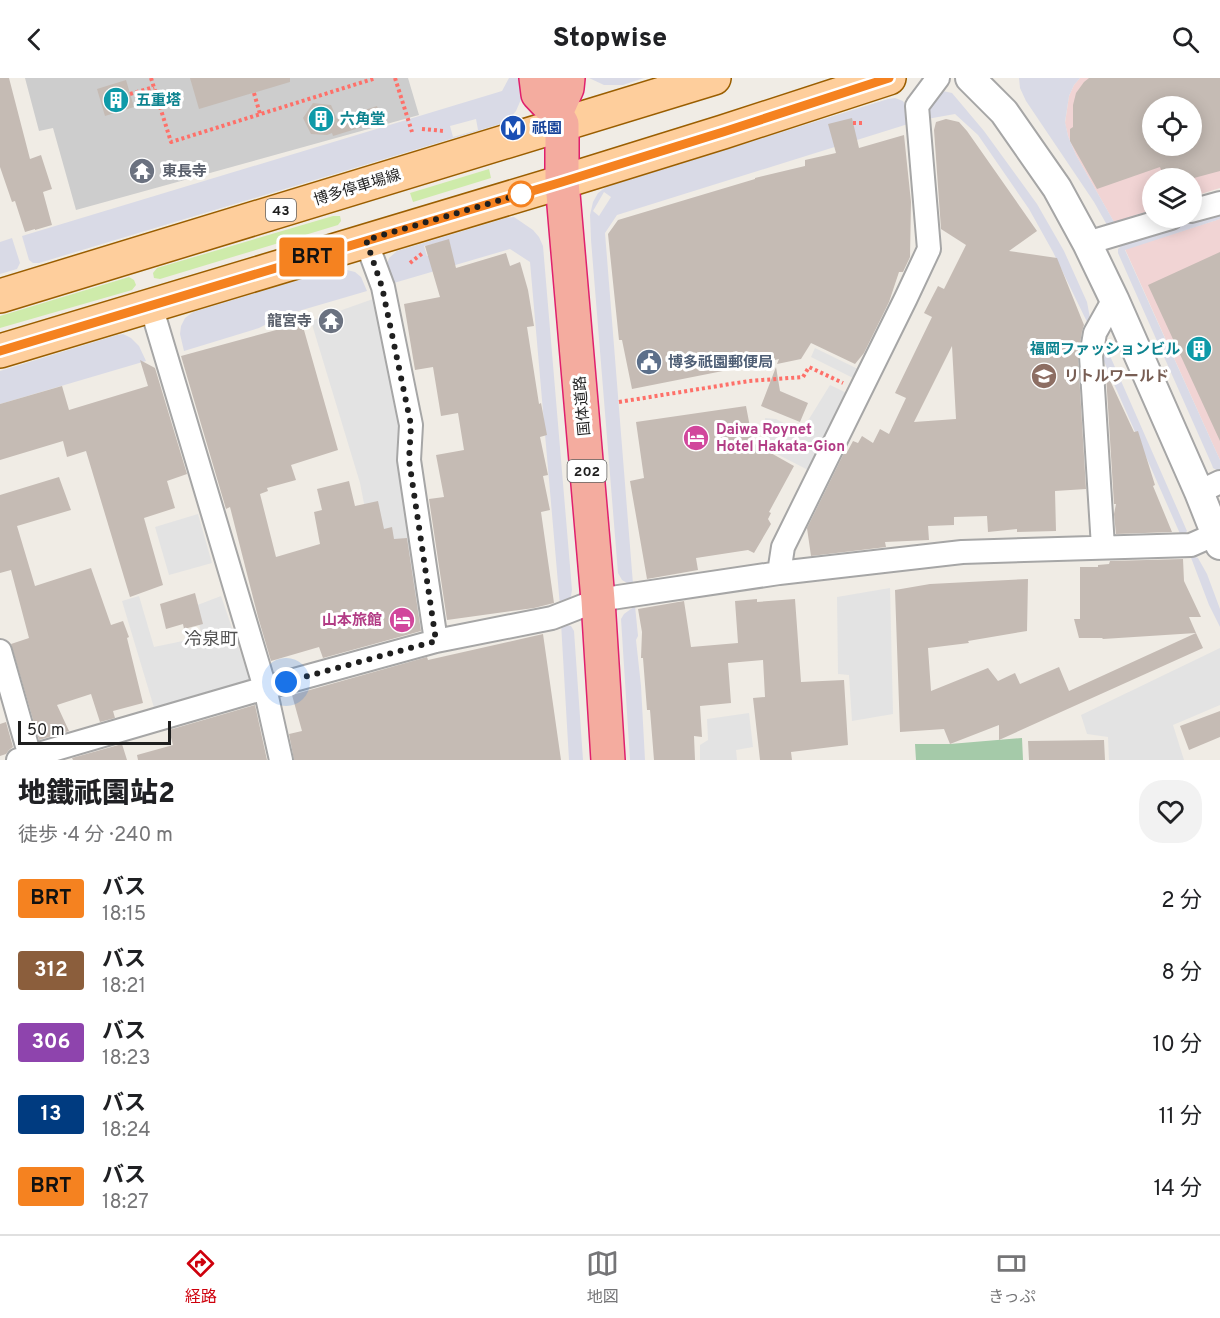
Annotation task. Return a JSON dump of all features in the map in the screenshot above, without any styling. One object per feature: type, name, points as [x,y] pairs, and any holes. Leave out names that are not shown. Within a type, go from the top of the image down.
[{"type":"highway","points":[[536,78],[538,94],[559,118]]},
{"type":"highway","name":"202","points":[[559,118],[568,78]]},
{"type":"highway","name":"国体道路","points":[[559,118],[562,182],[598,600],[608,760]]},
{"type":"main road","name":"博多停車場線","points":[[0,296],[559,118],[714,78]]},
{"type":"main road","points":[[0,351],[562,182],[889,78]]},
{"type":"street","points":[[779,573],[783,547],[928,249],[917,106],[938,78]]},
{"type":"street","points":[[0,651],[26,759],[265,688],[436,641],[552,618],[598,600],[779,573],[962,552],[1191,545],[1218,539],[1209,487],[1087,243],[1057,188],[1004,112],[970,78]]},
{"type":"street","points":[[1202,209],[1220,203]]},
{"type":"street","points":[[1087,243],[1142,227]]},
{"type":"street","points":[[366,240],[382,287],[411,425],[409,460],[436,641]]},
{"type":"street","points":[[1103,547],[1091,356],[1095,333],[1114,299]]},
{"type":"street","points":[[151,306],[265,688],[281,760]]},
{"type":"path","points":[[151,78],[171,142],[376,78]]},
{"type":"path","points":[[395,78],[412,132]]},
{"type":"path","points":[[130,94],[153,87]]},
{"type":"path","points":[[254,93],[260,114]]},
{"type":"path","points":[[853,123],[863,123]]},
{"type":"path","points":[[422,129],[451,132]]},
{"type":"path","points":[[410,263],[425,251]]},
{"type":"path","points":[[619,402],[749,381],[803,377],[809,367],[860,392]]},
{"type":"shaded area","name":"東長寺","points":[[25,78],[408,78],[419,115],[76,210],[53,128],[39,131]]},
{"type":"shaded area","points":[[509,78],[525,78],[522,97],[516,111],[507,122],[39,263],[29,260],[22,236],[502,91]],"holes":[[[476,119],[478,130],[453,137],[450,126]]]},
{"type":"shaded area","points":[[589,78],[644,78],[623,85],[604,85]]},
{"type":"shaded area","points":[[1019,78],[1080,78],[1069,96],[1065,122],[1076,155],[1114,222],[1142,213],[1142,218],[1110,227],[1107,225],[1026,101],[1020,88]]},
{"type":"shaded area","points":[[1080,78],[1220,78],[1220,188],[1202,194],[1202,168],[1142,168],[1142,213],[1114,222],[1076,155],[1068,136],[1065,123],[1069,96]]},
{"type":"shaded area","points":[[935,91],[952,93],[984,131],[1037,204],[1064,251],[1087,302],[1090,318],[1088,324],[1029,209],[978,135],[955,114],[927,119],[927,105]]},
{"type":"shaded area","points":[[895,98],[903,101],[907,108],[908,124],[617,215],[605,233],[633,584],[627,583],[618,573],[591,240],[590,215],[593,202],[598,193],[606,187]],"holes":[[[604,192],[611,197],[599,216],[593,211]]]},
{"type":"shaded area","points":[[1220,214],[1220,219],[1202,225],[1202,220]]},
{"type":"shaded area","points":[[514,217],[533,230],[543,246],[572,590],[567,603],[560,606],[530,262],[510,249],[387,285],[385,271],[389,258],[397,251]],"holes":[[[449,240],[451,250],[427,256],[424,246]]]},
{"type":"shaded area","points":[[1220,219],[1220,460],[1125,249],[1192,228],[1202,228],[1202,225]]},
{"type":"shaded area","points":[[1175,228],[1192,228],[1125,250],[1220,460],[1220,472],[1213,468],[1118,253],[1118,249],[1123,244]]},
{"type":"shaded area","points":[[12,238],[20,263],[17,269],[0,274],[0,242]]},
{"type":"shaded area","points":[[339,268],[355,272],[361,277],[367,291],[285,315],[259,328],[184,351],[180,334],[181,326],[185,318],[193,312]]},
{"type":"shaded area","points":[[373,299],[407,423],[428,629],[390,637],[360,483],[311,321]]},
{"type":"shaded area","points":[[123,334],[139,346],[146,361],[0,404],[0,371]]},
{"type":"shaded area","points":[[1104,347],[1107,349],[1187,531],[1183,536],[1181,536],[1099,350]]},
{"type":"shaded area","points":[[815,348],[862,371],[857,380],[811,357]]},
{"type":"shaded area","points":[[830,385],[851,395],[810,471],[767,449],[765,418],[776,419],[801,432]]},
{"type":"shaded area","points":[[198,514],[212,563],[169,575],[155,527]]},
{"type":"shaded area","points":[[1190,555],[1198,558],[1207,574],[1220,609],[1220,627],[1209,605]]},
{"type":"shaded area","points":[[890,588],[893,714],[852,721],[849,675],[838,674],[837,597]]},
{"type":"shaded area","points":[[139,596],[154,647],[202,637],[195,606],[221,596],[251,683],[155,711],[122,601]]},
{"type":"shaded area","points":[[635,606],[645,760],[630,760],[621,619]]},
{"type":"shaded area","points":[[561,623],[571,626],[574,631],[583,760],[569,760]]},
{"type":"shaded area","points":[[1220,648],[1220,705],[1173,725],[1184,760],[1109,760],[1108,737],[1087,734],[1081,715]]},
{"type":"shaded area","points":[[749,713],[753,747],[736,750],[737,760],[700,760],[700,745],[708,740],[707,719]]},
{"type":"green space","points":[[489,169],[491,178],[413,202],[410,193]]},
{"type":"green space","points":[[333,216],[340,216],[341,221],[338,225],[160,279],[154,278],[153,273],[157,268]]},
{"type":"green space","points":[[129,277],[136,285],[132,290],[0,328],[0,316]]},
{"type":"green space","points":[[1022,738],[1023,760],[916,760],[915,744],[950,744]]},
{"type":"building","points":[[0,78],[9,78],[30,159],[41,155],[52,189],[43,192],[52,225],[25,232],[0,167]]},
{"type":"building","points":[[190,78],[290,78],[290,82],[199,109]]},
{"type":"building","points":[[1089,78],[1220,78],[1220,171],[1202,176],[1202,168],[1142,168],[1142,173],[1097,189],[1070,141],[1076,93]]},
{"type":"building","name":"五重塔","points":[[126,80],[134,107],[105,116],[97,89]]},
{"type":"building","points":[[313,103],[331,105],[337,119],[377,106],[382,121],[333,136],[332,133],[311,134],[303,118]]},
{"type":"building","points":[[852,118],[859,148],[904,135],[911,202],[910,257],[903,272],[899,272],[889,302],[864,353],[855,364],[811,343],[801,359],[777,364],[779,359],[770,361],[769,355],[736,358],[738,368],[632,389],[622,340],[619,340],[608,234],[618,220],[755,178],[805,166],[805,160],[836,153],[828,124]]},
{"type":"building","points":[[946,119],[959,122],[1037,231],[1009,251],[1057,258],[1084,325],[1078,357],[1086,489],[1055,491],[1056,531],[1017,532],[1017,529],[988,532],[987,516],[954,517],[954,525],[928,526],[929,540],[885,542],[886,547],[811,556],[807,528],[844,453],[846,454],[853,441],[858,443],[862,436],[873,443],[880,429],[889,434],[906,398],[895,393],[932,317],[924,313],[938,286],[944,289],[966,245],[941,229],[934,130],[936,122]],"holes":[[[952,346],[956,419],[914,422]]]},
{"type":"building","points":[[449,239],[456,268],[506,253],[510,266],[520,262],[528,290],[534,326],[527,327],[539,404],[541,403],[547,435],[540,437],[548,475],[543,476],[550,510],[541,512],[554,603],[447,620],[429,499],[444,497],[436,455],[464,450],[458,413],[441,416],[433,367],[415,370],[404,304],[440,297],[425,246]]},
{"type":"building","name":"福岡ファッションビル","points":[[1220,252],[1220,441],[1148,285]]},
{"type":"building","points":[[302,323],[338,450],[291,465],[296,480],[267,488],[268,491],[260,494],[276,557],[320,544],[314,512],[322,510],[317,489],[349,481],[355,506],[378,501],[384,529],[392,527],[394,539],[407,538],[421,631],[323,658],[319,647],[271,661],[230,507],[226,509],[181,356]]},
{"type":"building","points":[[140,360],[155,368],[187,474],[167,481],[175,508],[144,518],[163,585],[130,597],[86,451],[67,457],[63,441],[0,460],[0,404],[62,386],[69,410],[148,386]]},
{"type":"building","points":[[776,367],[780,391],[808,403],[800,422],[761,406]]},
{"type":"building","points":[[1107,374],[1134,432],[1138,431],[1155,485],[1153,486],[1172,532],[1116,534]]},
{"type":"building","points":[[746,406],[753,443],[794,466],[769,512],[771,513],[768,519],[771,524],[754,553],[748,550],[696,558],[698,570],[647,579],[630,481],[644,478],[636,422]]},
{"type":"building","points":[[59,477],[71,510],[17,526],[35,586],[91,568],[111,625],[123,621],[129,637],[127,638],[143,703],[113,711],[115,718],[100,722],[91,694],[57,705],[69,731],[39,740],[11,644],[29,638],[11,570],[0,573],[0,495]]},
{"type":"building","points":[[1183,559],[1184,581],[1201,617],[1189,617],[1196,633],[1103,639],[1079,638],[1074,619],[1080,619],[1080,567],[1098,567],[1098,565],[1109,564],[1110,561]]},
{"type":"building","points":[[1028,579],[1027,631],[968,641],[969,643],[928,648],[931,691],[988,668],[998,681],[1015,673],[1020,684],[1059,667],[1069,691],[1196,633],[1203,648],[999,740],[999,725],[950,744],[944,729],[900,732],[895,590],[930,584]]},
{"type":"building","points":[[195,593],[203,624],[184,629],[183,624],[166,629],[160,604]]},
{"type":"building","points":[[757,599],[757,602],[795,599],[801,682],[844,680],[848,745],[791,752],[792,760],[760,760],[753,698],[765,697],[763,660],[728,663],[731,703],[700,706],[702,737],[694,736],[695,760],[654,760],[650,710],[647,710],[643,658],[641,658],[642,632],[638,609],[684,601],[691,647],[738,643],[735,601]]},
{"type":"building","points":[[543,634],[561,760],[294,760],[289,734],[302,731],[292,695],[427,657],[428,660]]},
{"type":"building","points":[[255,705],[267,760],[138,760],[137,755],[173,745],[169,730]]},
{"type":"building","points":[[1220,711],[1220,737],[1189,750],[1180,726]]},
{"type":"building","points":[[6,722],[13,747],[0,756],[0,724]]},
{"type":"building","points":[[1104,740],[1105,760],[1029,760],[1028,741]]},
{"type":"building","points":[[122,744],[127,760],[73,760],[72,758]]},
{"type":"bus line","name":"BRT","points":[[0,351],[562,182],[889,78]]},
{"type":"place","name":"五重塔","points":[[116,100]]},
{"type":"place","name":"六角堂","points":[[321,119]]},
{"type":"place","name":"祇園","points":[[513,128]]},
{"type":"place","name":"東長寺","points":[[142,171]]},
{"type":"place","name":"龍宮寺","points":[[331,321]]},
{"type":"place","name":"福岡ファッションビル","points":[[1199,349]]},
{"type":"place","name":"博多祇園郵便局","points":[[649,362]]},
{"type":"place","name":"リトルワールド","points":[[1044,376]]},
{"type":"place","name":"Daiwa Roynet Hotel Hakata-Gion","points":[[696,438]]},
{"type":"place","name":"山本旅館","points":[[402,620]]},
{"type":"district","name":"冷泉町","points":[[211,639]]},
{"type":"route","points":[[286,682],[436,641],[409,460],[411,425],[382,287],[366,240],[528,192],[521,194]]}]
